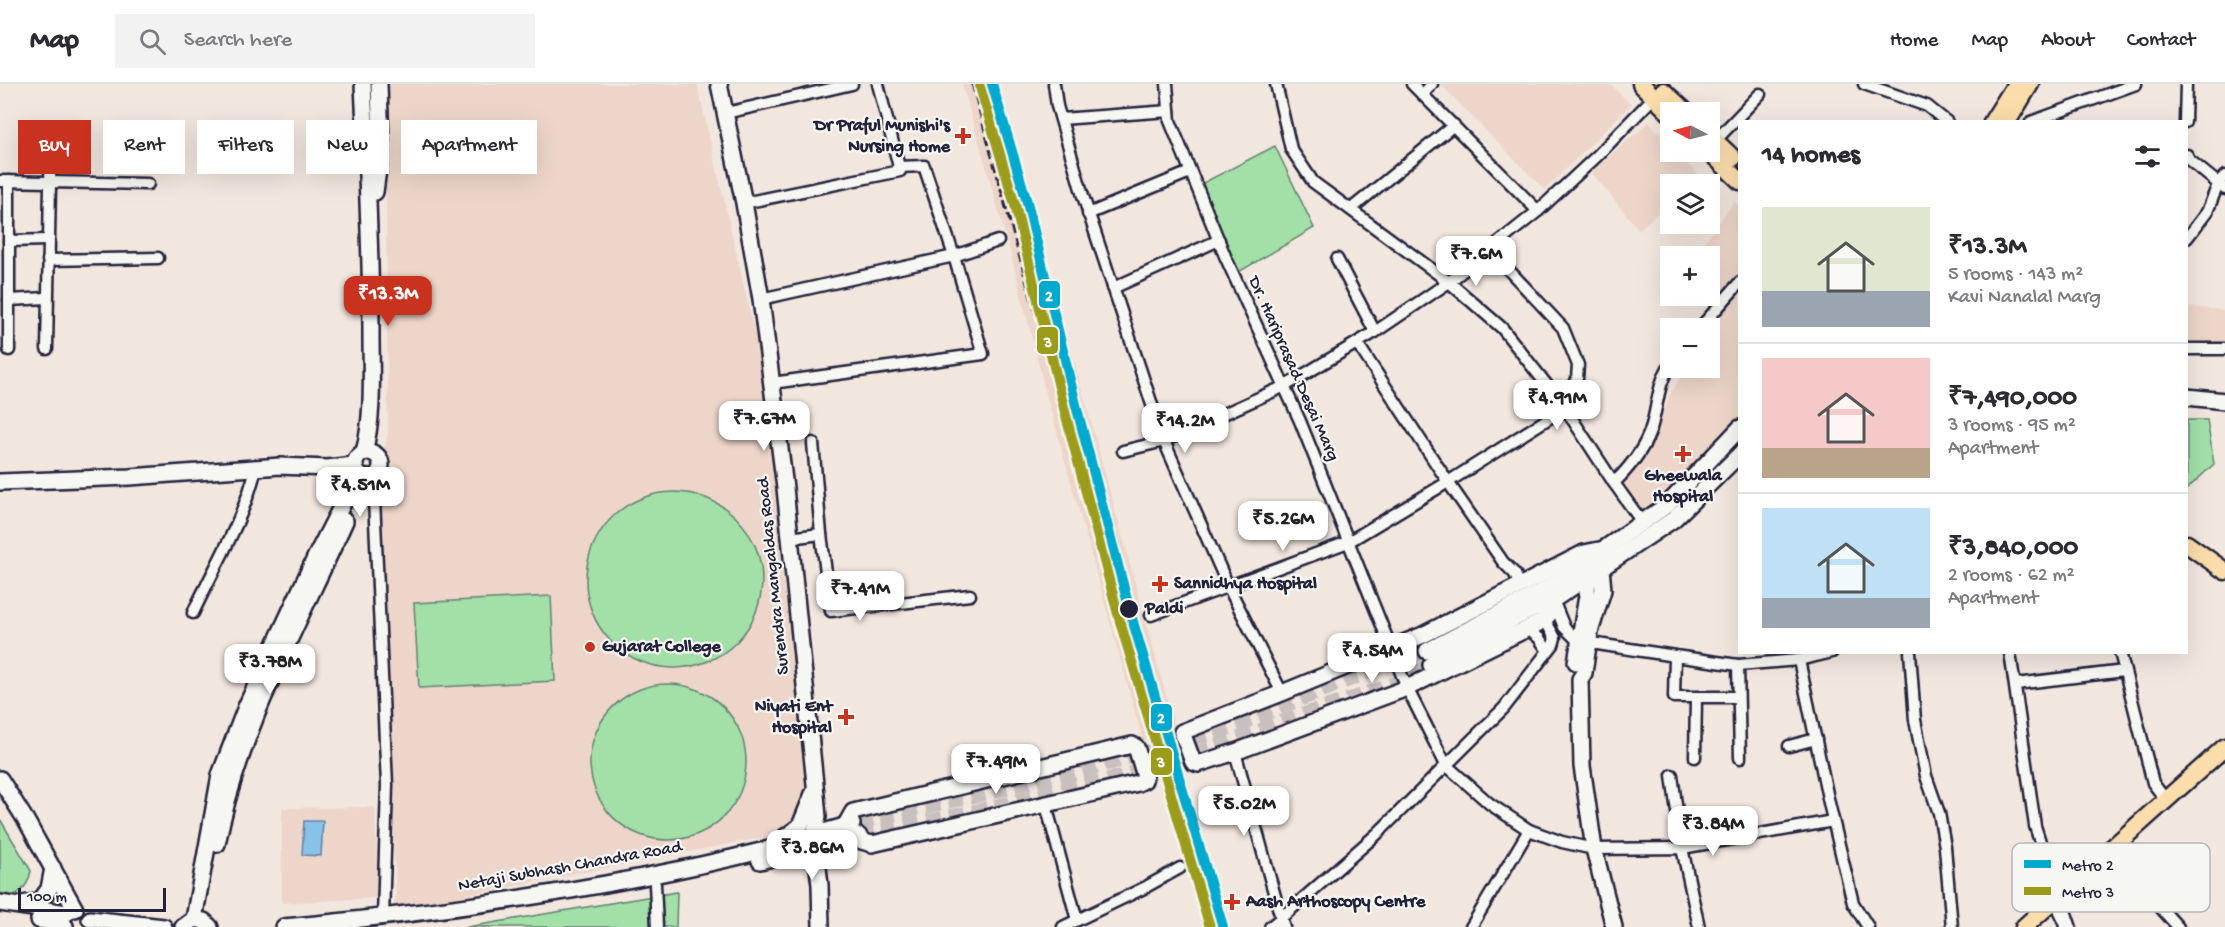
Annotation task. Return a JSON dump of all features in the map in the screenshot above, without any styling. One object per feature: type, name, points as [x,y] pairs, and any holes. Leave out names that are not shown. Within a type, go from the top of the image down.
[{"type":"main road","points":[[355,84],[358,150],[372,196]]},
{"type":"main road","points":[[363,84],[372,196]]},
{"type":"main road","points":[[368,452],[371,412],[370,84]]},
{"type":"main road","points":[[372,196],[381,147],[379,84]]},
{"type":"main road","name":"Surendra Mangaldas Road","points":[[719,84],[761,299],[821,839]]},
{"type":"main road","points":[[1641,84],[1659,88],[1675,102]]},
{"type":"main road","points":[[1993,120],[2016,84]]},
{"type":"main road","points":[[2008,120],[2030,84]]},
{"type":"main road","points":[[1659,88],[1665,102]]},
{"type":"main road","points":[[1720,149],[1738,163]]},
{"type":"main road","points":[[1720,154],[1738,178]]},
{"type":"main road","points":[[2188,397],[2225,401]]},
{"type":"main road","points":[[1614,927],[1594,849],[1582,766],[1580,679],[1584,672],[1584,642],[1603,590],[1595,563],[1584,553],[1429,658],[1448,656],[1551,601],[1595,563],[1642,522],[1667,505],[1738,430]]},
{"type":"main road","points":[[0,482],[130,477],[280,466],[327,468],[363,474],[379,471],[381,463],[377,455],[368,452],[356,458],[363,474]]},
{"type":"main road","points":[[1551,601],[1549,614],[1545,620],[1407,688],[1235,752],[1196,764],[1193,762],[1182,732],[1390,649],[1595,563],[1674,519],[1738,456]]},
{"type":"main road","points":[[198,924],[220,775],[259,679],[316,556],[363,474]]},
{"type":"main road","points":[[2188,545],[2225,571]]},
{"type":"main road","points":[[2188,558],[2225,582]]},
{"type":"main road","points":[[1132,744],[1135,746],[1145,776],[1142,781],[1046,805],[872,844],[853,830],[853,812],[1132,744]]},
{"type":"main road","points":[[2120,843],[2225,747]]},
{"type":"main road","points":[[2133,843],[2225,759]]},
{"type":"main road","points":[[0,779],[53,868],[68,919]]},
{"type":"main road","points":[[767,850],[800,826],[810,805],[815,784]]},
{"type":"main road","name":"Netaji Subhash Chandra Road","points":[[284,927],[381,922],[542,904],[655,884],[853,830]]},
{"type":"main road","points":[[821,839],[821,927]]},
{"type":"main road","points":[[821,839],[831,927]]},
{"type":"main road","name":"Netaji Subhash Chandra Road","points":[[381,922],[600,884],[821,839]]},
{"type":"main road","points":[[4,907],[40,901],[49,889],[53,868]]},
{"type":"main road","points":[[4,907],[58,923],[86,912],[91,925],[164,927]]},
{"type":"main road","points":[[2024,927],[2045,912]]},
{"type":"main road","points":[[2037,927],[2050,912]]},
{"type":"main road","points":[[2063,912],[2068,927]]},
{"type":"street","points":[[726,113],[852,84]]},
{"type":"street","points":[[744,203],[900,171],[878,84]]},
{"type":"street","points":[[1054,84],[1061,119],[1088,214],[1164,441],[1229,588],[1282,693]]},
{"type":"street","name":"Dr. Hariprasad Desai Marg","points":[[1167,84],[1170,122],[1190,172],[1285,386],[1390,649],[1446,765],[1490,804],[1528,830],[1562,842],[1594,849],[1682,848],[1833,821]]},
{"type":"street","points":[[1276,84],[1291,148],[1314,182],[1449,282],[1502,328],[1565,408],[1642,522]]},
{"type":"street","points":[[1412,84],[1538,211]]},
{"type":"street","points":[[1423,94],[1432,84]]},
{"type":"street","points":[[1864,84],[1928,106],[1945,120]]},
{"type":"street","points":[[2037,120],[2136,84]]},
{"type":"street","points":[[2185,120],[2186,84]]},
{"type":"street","points":[[1124,451],[1164,441],[1285,386],[1375,332],[1449,282],[1538,211],[1659,88]]},
{"type":"street","points":[[1720,135],[1760,94]]},
{"type":"street","points":[[1061,119],[1169,111]]},
{"type":"street","points":[[1351,209],[1454,125]]},
{"type":"street","points":[[2188,159],[2223,182],[2207,212],[2188,237]]},
{"type":"street","points":[[772,383],[983,354],[924,166],[898,167]]},
{"type":"street","points":[[1088,214],[1190,172]]},
{"type":"street","points":[[47,349],[49,174]]},
{"type":"street","points":[[9,350],[9,241],[5,181],[148,184]]},
{"type":"street","points":[[9,241],[48,240]]},
{"type":"street","points":[[1113,288],[1219,240]]},
{"type":"street","points":[[761,299],[954,256],[998,242]]},
{"type":"street","points":[[1151,615],[1348,542],[1565,408],[1578,379],[1578,365],[1563,328],[1490,250]]},
{"type":"street","points":[[48,260],[158,258]]},
{"type":"street","points":[[1337,259],[1375,332]]},
{"type":"street","points":[[1709,318],[1738,284]]},
{"type":"street","points":[[9,300],[47,298]]},
{"type":"street","points":[[1357,343],[1448,482],[1503,562],[1515,574],[1525,593]]},
{"type":"street","points":[[2188,350],[2225,349]]},
{"type":"street","points":[[1614,483],[1641,451],[1652,426],[1663,378]]},
{"type":"street","points":[[813,443],[831,611],[970,596]]},
{"type":"street","points":[[193,613],[236,523],[252,485],[256,468]]},
{"type":"street","points":[[363,474],[376,557],[387,785],[381,922]]},
{"type":"street","points":[[789,538],[821,534]]},
{"type":"street","points":[[1551,601],[1564,627],[1584,642],[1738,665],[1799,660],[1824,654]]},
{"type":"street","points":[[1270,927],[1282,922],[1377,834],[1504,708],[1555,642],[1545,620]]},
{"type":"street","points":[[1528,629],[1539,638],[1548,651]]},
{"type":"street","points":[[1910,654],[1915,720],[1926,776],[1939,813],[1945,848],[1952,927]]},
{"type":"street","points":[[2010,654],[2035,826],[2040,843]]},
{"type":"street","points":[[2120,654],[2153,783],[2166,799]]},
{"type":"street","points":[[1675,656],[1674,697],[1738,697]]},
{"type":"street","points":[[1799,660],[1853,903],[1868,927]]},
{"type":"street","points":[[1738,665],[1740,758]]},
{"type":"street","points":[[2016,684],[2124,671]]},
{"type":"street","points":[[1695,757],[1696,698]]},
{"type":"street","points":[[1789,746],[1816,739]]},
{"type":"street","points":[[1235,752],[1282,922]]},
{"type":"street","points":[[1672,775],[1682,848],[1699,927]]},
{"type":"street","points":[[1046,805],[1077,920]]},
{"type":"street","points":[[1471,927],[1528,830]]},
{"type":"street","points":[[1063,927],[1180,868]]},
{"type":"street","points":[[655,884],[657,927]]},
{"type":"street","points":[[2165,912],[2178,927]]},
{"type":"shaded area","name":"Gujarat College","points":[[385,84],[697,84],[766,381],[812,826],[804,830],[393,909],[396,893],[378,488],[383,473],[383,458],[388,432],[386,174],[389,174],[389,120],[385,120]]},
{"type":"shaded area","points":[[962,84],[998,84],[1176,732],[1143,741],[1044,386],[1009,247]]},
{"type":"shaded area","points":[[1440,84],[1610,84],[1631,104],[1545,190]]},
{"type":"shaded area","points":[[1649,122],[1660,134],[1660,162],[1686,162],[1697,174],[1660,174],[1660,210],[1639,230],[1591,172]]},
{"type":"shaded area","points":[[1734,202],[1738,205],[1738,278],[1723,297],[1720,294],[1720,246],[1701,246],[1710,234],[1720,234],[1720,221]]},
{"type":"shaded area","points":[[1738,292],[1738,432],[1645,522],[1622,484],[1652,445],[1670,395],[1680,378],[1720,378],[1720,318],[1716,318]]},
{"type":"shaded area","points":[[2188,307],[2225,310],[2225,346],[2188,344]]},
{"type":"shaded area","points":[[375,807],[378,898],[282,903],[282,808]]},
{"type":"green space","points":[[1275,146],[1314,228],[1237,273],[1199,185]]},
{"type":"green space","points":[[2188,420],[2207,420],[2214,464],[2188,488]]},
{"type":"green space","points":[[674,492],[708,499],[723,507],[736,518],[747,531],[755,546],[762,580],[755,614],[747,629],[736,642],[723,653],[708,661],[674,668],[640,661],[625,653],[612,642],[601,629],[593,614],[586,580],[593,546],[601,531],[612,518],[625,507],[640,499]]},
{"type":"green space","points":[[551,596],[555,681],[419,688],[414,603]]},
{"type":"green space","points":[[668,684],[683,685],[698,690],[712,697],[723,707],[733,718],[740,732],[745,747],[745,777],[740,792],[733,806],[723,817],[712,827],[698,834],[683,839],[668,840],[653,839],[638,834],[624,827],[613,817],[603,806],[596,792],[591,777],[590,762],[591,747],[596,732],[603,718],[613,707],[624,697],[638,690],[653,685]]},
{"type":"green space","points":[[0,819],[31,871],[21,891],[6,897],[0,897]]},
{"type":"green space","points":[[677,892],[676,927],[467,927]]},
{"type":"water","points":[[304,821],[323,821],[321,856],[302,855]]},
{"type":"tunnel","points":[[858,822],[1079,772],[1226,729],[1395,661],[1427,651]]},
{"type":"tunnel","points":[[860,835],[966,814],[1148,770],[1379,690],[1402,681],[1431,665]]},
{"type":"railway","points":[[972,84],[1204,927]]},
{"type":"metro line","name":"2","points":[[992,84],[1027,202],[1077,409],[1131,615],[1223,927]]},
{"type":"metro line","name":"3","points":[[980,87],[1015,205],[1065,412],[1119,618],[1210,927]]},
{"type":"place","name":"Dr Praful Munishi's Nursing Home","points":[[963,136]]},
{"type":"place","name":"Gheewala Hospital","points":[[1683,454]]},
{"type":"place","name":"Sannidhya Hospital","points":[[1160,584]]},
{"type":"place","name":"Paldi","points":[[1129,609]]},
{"type":"place","name":"Gujarat College","points":[[590,647]]},
{"type":"place","name":"Niyati Ent Hospital","points":[[846,717]]},
{"type":"place","name":"Aash Arthoscopy Centre","points":[[1232,902]]}]
